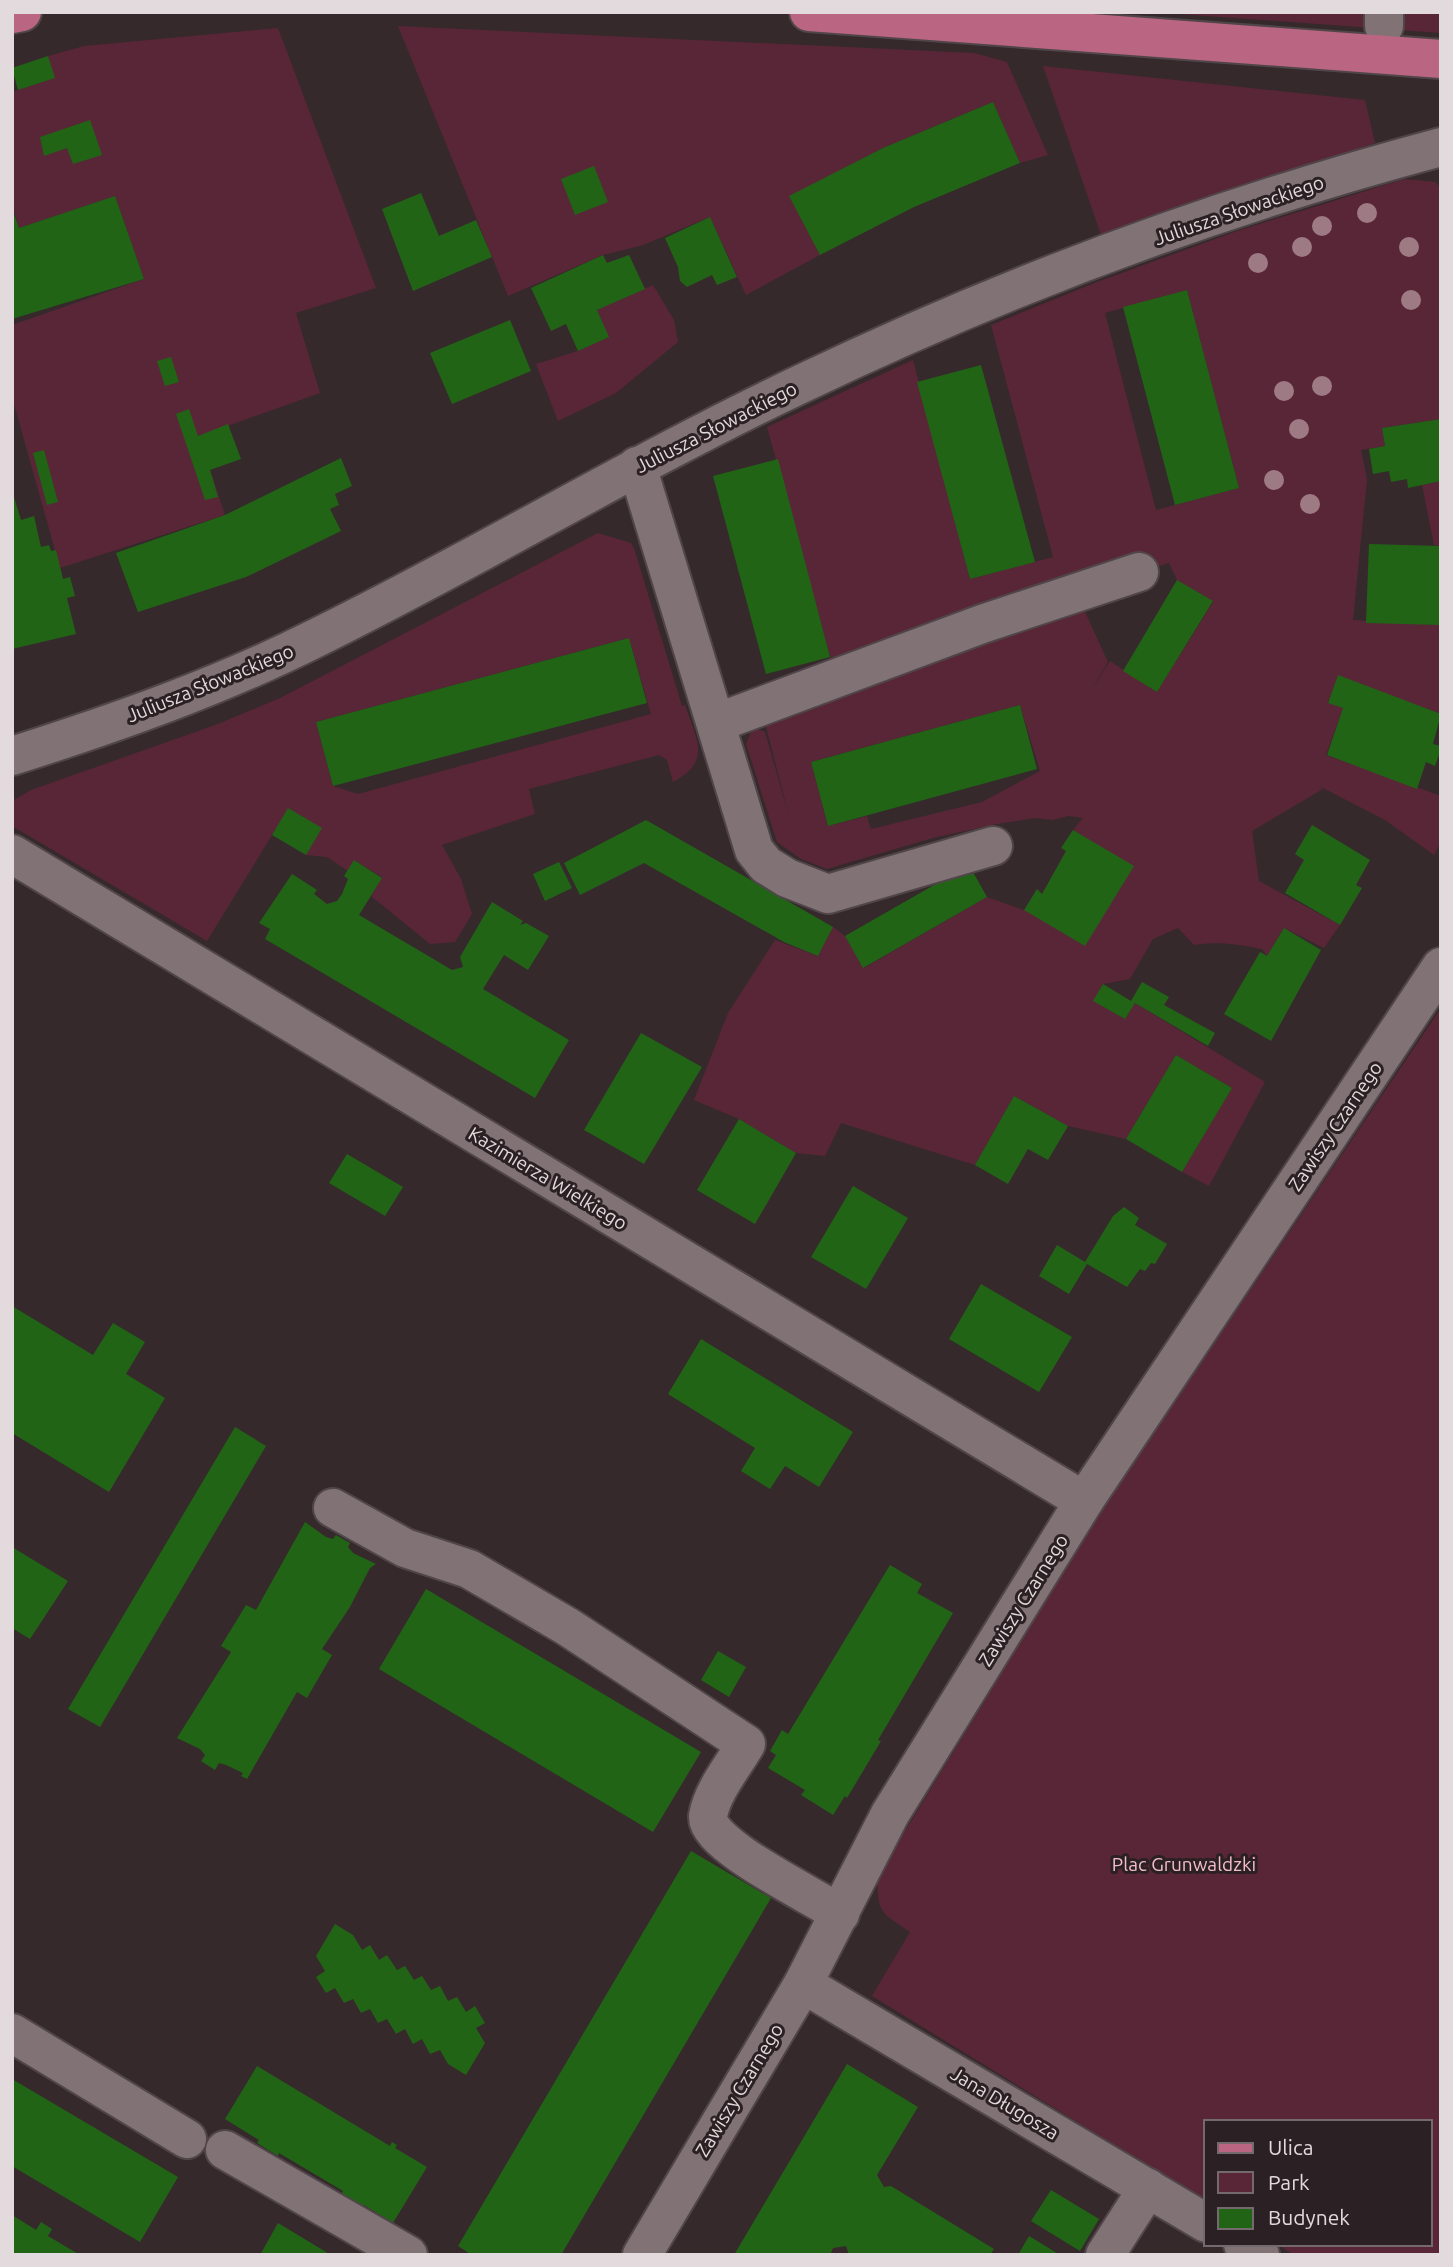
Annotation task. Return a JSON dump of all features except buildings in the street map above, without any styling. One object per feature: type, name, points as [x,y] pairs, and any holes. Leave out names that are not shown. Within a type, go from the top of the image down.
[{"type":"main road","points":[[12,14],[22,12]]},
{"type":"main road","points":[[809,12],[1441,59]]},
{"type":"street","name":"Juliusza Słowackiego","points":[[12,756],[171,702],[316,639],[637,466],[816,377],[941,322],[1102,257],[1274,196],[1441,147]]},
{"type":"street","points":[[637,466],[754,850],[766,865],[787,878],[828,894],[993,846]]},
{"type":"street","points":[[716,723],[982,624],[1139,572]]},
{"type":"street","name":"Kazimierza Wielkiego","points":[[12,854],[1084,1501]]},
{"type":"street","name":"Zawiszy Czarnego","points":[[642,2255],[803,1984],[890,1814],[1084,1501],[1441,967]]},
{"type":"street","points":[[332,1508],[405,1548],[469,1569],[568,1627],[746,1744],[712,1802],[707,1819],[713,1832],[730,1848],[840,1914]]},
{"type":"street","name":"Jana Długosza","points":[[803,1984],[1204,2222]]},
{"type":"street","points":[[12,2033],[187,2139]]},
{"type":"street","points":[[225,2150],[408,2255]]},
{"type":"street","points":[[1105,2255],[1148,2188]]},
{"type":"green space","points":[[1152,12],[1441,12],[1441,33]]},
{"type":"green space","points":[[398,26],[974,53],[1007,62],[1048,155],[1020,163],[993,102],[883,148],[790,196],[820,255],[746,295],[710,217],[643,245],[603,255],[508,296]]},
{"type":"green space","points":[[278,28],[376,288],[296,313],[320,393],[199,436],[225,515],[60,568],[12,397],[12,325],[144,279],[115,196],[19,228],[12,205],[12,92],[54,78],[48,56],[84,46]]},
{"type":"green space","points":[[1043,66],[1365,100],[1375,143],[1102,238]]},
{"type":"green space","points":[[1404,179],[1436,182],[1441,190],[1441,419],[1382,428],[1385,446],[1361,450],[1367,479],[1353,620],[1441,625],[1441,714],[1338,676],[1328,702],[1343,708],[1326,755],[1441,796],[1441,842],[1434,855],[1385,820],[1319,786],[1323,789],[1252,831],[1259,881],[1340,925],[1324,948],[1284,928],[1267,956],[1262,949],[1245,946],[1220,943],[1194,945],[1178,928],[1153,939],[1130,979],[1103,984],[1094,1001],[1125,1019],[1135,1003],[1265,1082],[1209,1186],[1182,1172],[1232,1088],[1176,1055],[1126,1139],[1068,1126],[1014,1096],[975,1165],[841,1123],[825,1156],[796,1153],[739,1119],[694,1100],[728,1013],[775,940],[818,956],[833,927],[845,936],[864,968],[987,897],[1024,910],[1133,867],[1073,830],[1083,818],[1068,816],[1053,820],[1035,818],[997,824],[933,838],[827,869],[801,859],[777,842],[746,744],[753,727],[765,732],[789,816],[764,719],[1081,603],[1108,662],[1089,693],[1110,661],[1157,692],[1213,602],[1177,580],[1169,563],[1075,592],[836,678],[767,427],[913,360],[970,579],[1053,557],[991,325],[1097,282],[1237,231]],"holes":[[[1187,290],[1239,488],[1156,510],[1105,313]],[[1020,705],[1040,771],[982,802],[871,829],[867,816],[828,826],[811,762]]]},
{"type":"green space","points":[[653,285],[674,320],[678,342],[616,393],[558,421],[536,364],[578,351],[608,337],[597,310]]},
{"type":"green space","points":[[1441,481],[1441,546],[1434,545],[1422,485]]},
{"type":"green space","points":[[598,533],[631,543],[634,548],[682,706],[685,705],[697,739],[697,758],[685,774],[673,782],[667,760],[659,755],[529,789],[535,814],[442,845],[461,879],[472,914],[455,942],[430,944],[371,896],[382,877],[355,861],[348,871],[327,857],[306,855],[288,809],[207,941],[12,826],[12,801],[31,790],[218,724],[280,698]],"holes":[[[629,638],[651,714],[358,794],[333,786],[316,722]]]},
{"type":"green space","name":"Plac Grunwaldzki","points":[[1441,1008],[1441,2255],[1294,2255],[1280,2246],[1432,2246],[1432,2120],[1204,2120],[1204,2200],[872,1996],[910,1932],[887,1916],[880,1906],[877,1877],[1101,1511]]}]
